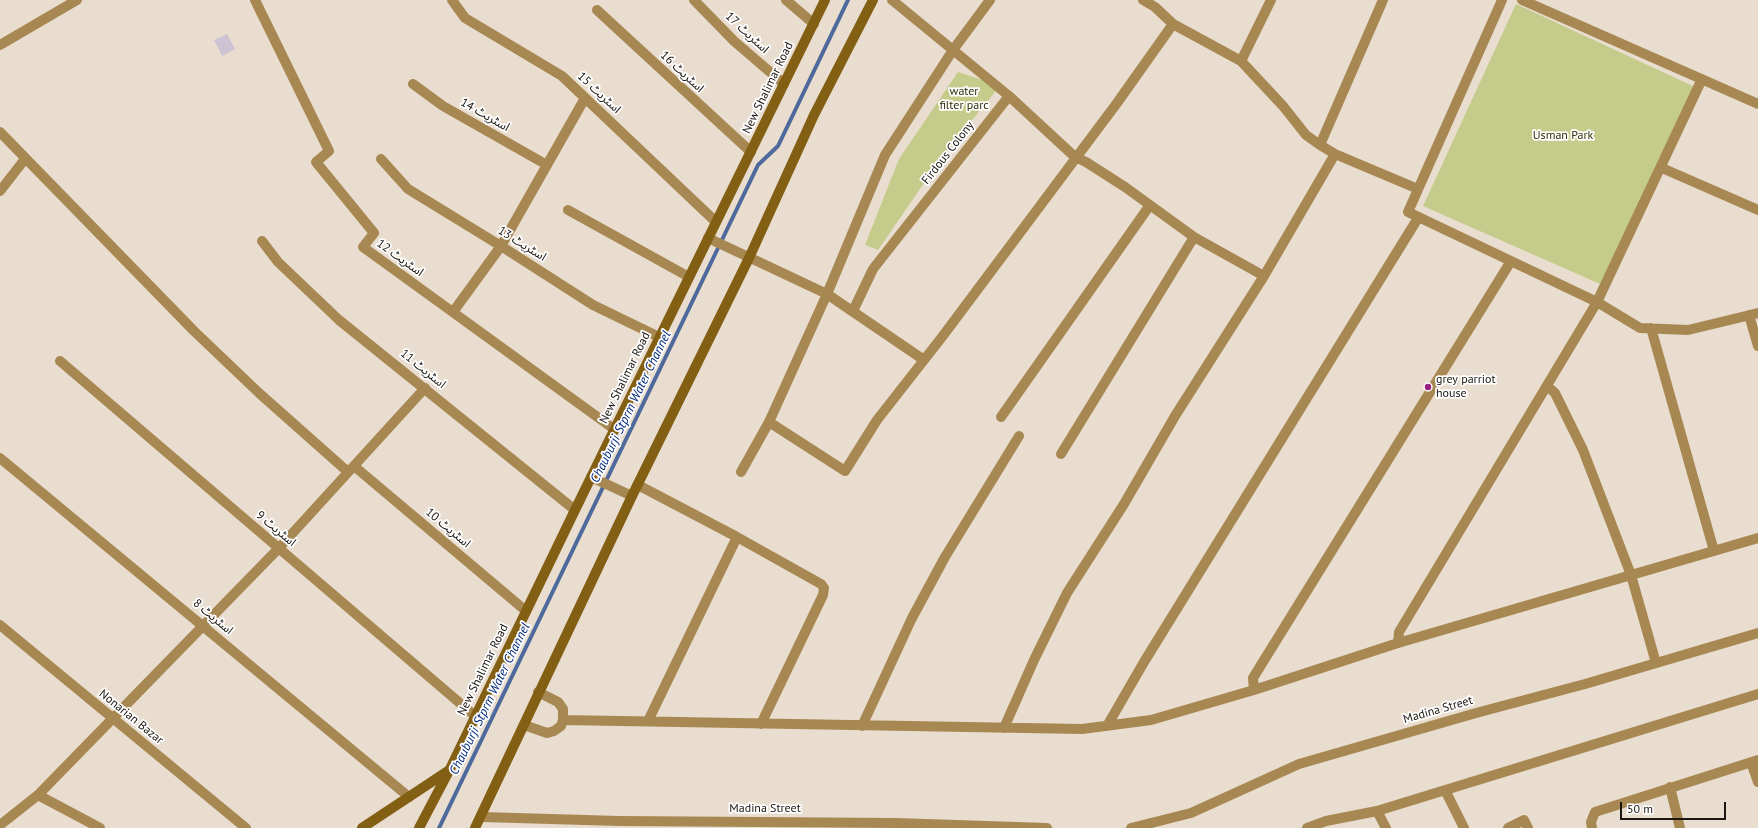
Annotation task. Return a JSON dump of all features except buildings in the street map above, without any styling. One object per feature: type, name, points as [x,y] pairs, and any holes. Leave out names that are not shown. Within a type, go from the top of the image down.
[{"type":"street","points":[[0,45],[77,0]]},
{"type":"street","name":"اسٹریٹ 15","points":[[452,0],[465,18],[562,76],[716,222]]},
{"type":"street","name":"اسٹریٹ 17","points":[[694,0],[734,41],[784,84]]},
{"type":"street","points":[[786,0],[814,24]]},
{"type":"street","name":"New Shalimar Road","points":[[419,828],[450,769],[575,510],[595,479],[614,429],[689,277],[712,240],[716,222],[826,0]]},
{"type":"street","points":[[476,828],[628,494],[638,485],[749,258],[814,115],[873,0]]},
{"type":"street","points":[[892,0],[1009,96],[1075,157],[1086,162],[1125,187],[1194,237],[1264,276]]},
{"type":"street","points":[[741,472],[769,422],[827,294],[885,155],[953,50],[990,0]]},
{"type":"street","points":[[1143,0],[1157,3],[1173,24],[1241,61],[1283,106],[1306,135],[1320,145],[1335,154],[1418,189]]},
{"type":"street","points":[[1241,61],[1271,0]]},
{"type":"street","points":[[1320,145],[1383,0]]},
{"type":"street","points":[[1502,0],[1408,212],[1597,302],[1640,328],[1688,330],[1753,314],[1758,346]]},
{"type":"street","points":[[1522,0],[1758,104]]},
{"type":"street","name":"اسٹریٹ 12","points":[[256,4],[329,151],[316,162],[374,233],[364,247],[614,429]]},
{"type":"street","name":"اسٹریٹ 16","points":[[596,10],[751,152]]},
{"type":"street","points":[[769,422],[845,470],[877,420],[924,360],[1173,24]]},
{"type":"street","points":[[1398,643],[1399,632],[1597,302],[1662,168],[1702,79]]},
{"type":"street","name":"اسٹریٹ 14","points":[[413,84],[443,106],[547,165]]},
{"type":"street","name":"Firdous Colony","points":[[853,311],[873,269],[1009,96]]},
{"type":"street","points":[[453,312],[501,246],[585,98]]},
{"type":"street","name":"اسٹریٹ 10","points":[[0,132],[194,331],[259,393],[526,610]]},
{"type":"street","points":[[1004,728],[1034,660],[1067,593],[1124,504],[1175,416],[1264,276],[1335,154]]},
{"type":"street","points":[[0,191],[25,159]]},
{"type":"street","name":"اسٹریٹ 13","points":[[382,159],[408,189],[594,305],[659,337]]},
{"type":"street","points":[[1662,168],[1758,210]]},
{"type":"street","points":[[1001,417],[1150,205]]},
{"type":"street","points":[[568,210],[689,277]]},
{"type":"street","points":[[1107,726],[1144,662],[1418,218]]},
{"type":"street","points":[[1061,454],[1194,237]]},
{"type":"street","points":[[712,240],[827,294],[924,360]]},
{"type":"street","name":"اسٹریٹ 11","points":[[262,241],[278,262],[339,320],[575,510]]},
{"type":"street","points":[[1254,690],[1252,678],[1511,261]]},
{"type":"street","points":[[1651,328],[1714,551]]},
{"type":"street","name":"اسٹریٹ 9","points":[[60,361],[475,716]]},
{"type":"street","points":[[1547,386],[1555,393],[1583,450],[1631,575],[1656,663]]},
{"type":"street","points":[[0,825],[38,795],[279,548],[425,388]]},
{"type":"street","points":[[862,726],[912,618],[945,557],[1019,436]]},
{"type":"street","name":"اسٹریٹ 8","points":[[0,458],[409,797]]},
{"type":"street","points":[[595,479],[628,494]]},
{"type":"street","points":[[638,485],[737,536],[821,584],[824,588],[823,595],[761,724]]},
{"type":"street","points":[[648,721],[737,536]]},
{"type":"street","points":[[563,720],[1082,729],[1152,720],[1254,690],[1398,643],[1758,538]]},
{"type":"street","name":"Nonarian Bazar","points":[[0,625],[112,719],[246,828]]},
{"type":"street","name":"Madina Street","points":[[1131,828],[1191,812],[1300,764],[1758,633]]},
{"type":"street","points":[[524,725],[547,733],[554,731],[560,726],[563,720],[563,709],[558,702],[538,692]]},
{"type":"street","points":[[1311,827],[1326,821],[1378,811],[1758,694]]},
{"type":"street","points":[[1592,828],[1591,822],[1595,812],[1755,761],[1758,782]]},
{"type":"street","points":[[362,828],[450,769]]},
{"type":"street","points":[[1670,787],[1680,828]]},
{"type":"street","points":[[1445,790],[1464,828]]},
{"type":"street","points":[[38,795],[100,828]]},
{"type":"street","points":[[1378,811],[1386,828]]},
{"type":"street","name":"Madina Street","points":[[482,817],[619,821],[896,823],[1047,828]]},
{"type":"street","points":[[1508,828],[1524,820],[1528,828]]},
{"type":"green space","name":"Usman Park","points":[[1516,4],[1695,87],[1600,284],[1423,206]]},
{"type":"green space","name":"water filter parc","points":[[958,72],[1000,86],[944,154],[878,250],[865,245],[899,159]]},
{"type":"waterway","name":"Chauburji Stprm Water Channel","points":[[439,828],[758,165],[778,146],[848,0]]},
{"type":"place","name":"grey parriot house","points":[[1428,387]]}]
